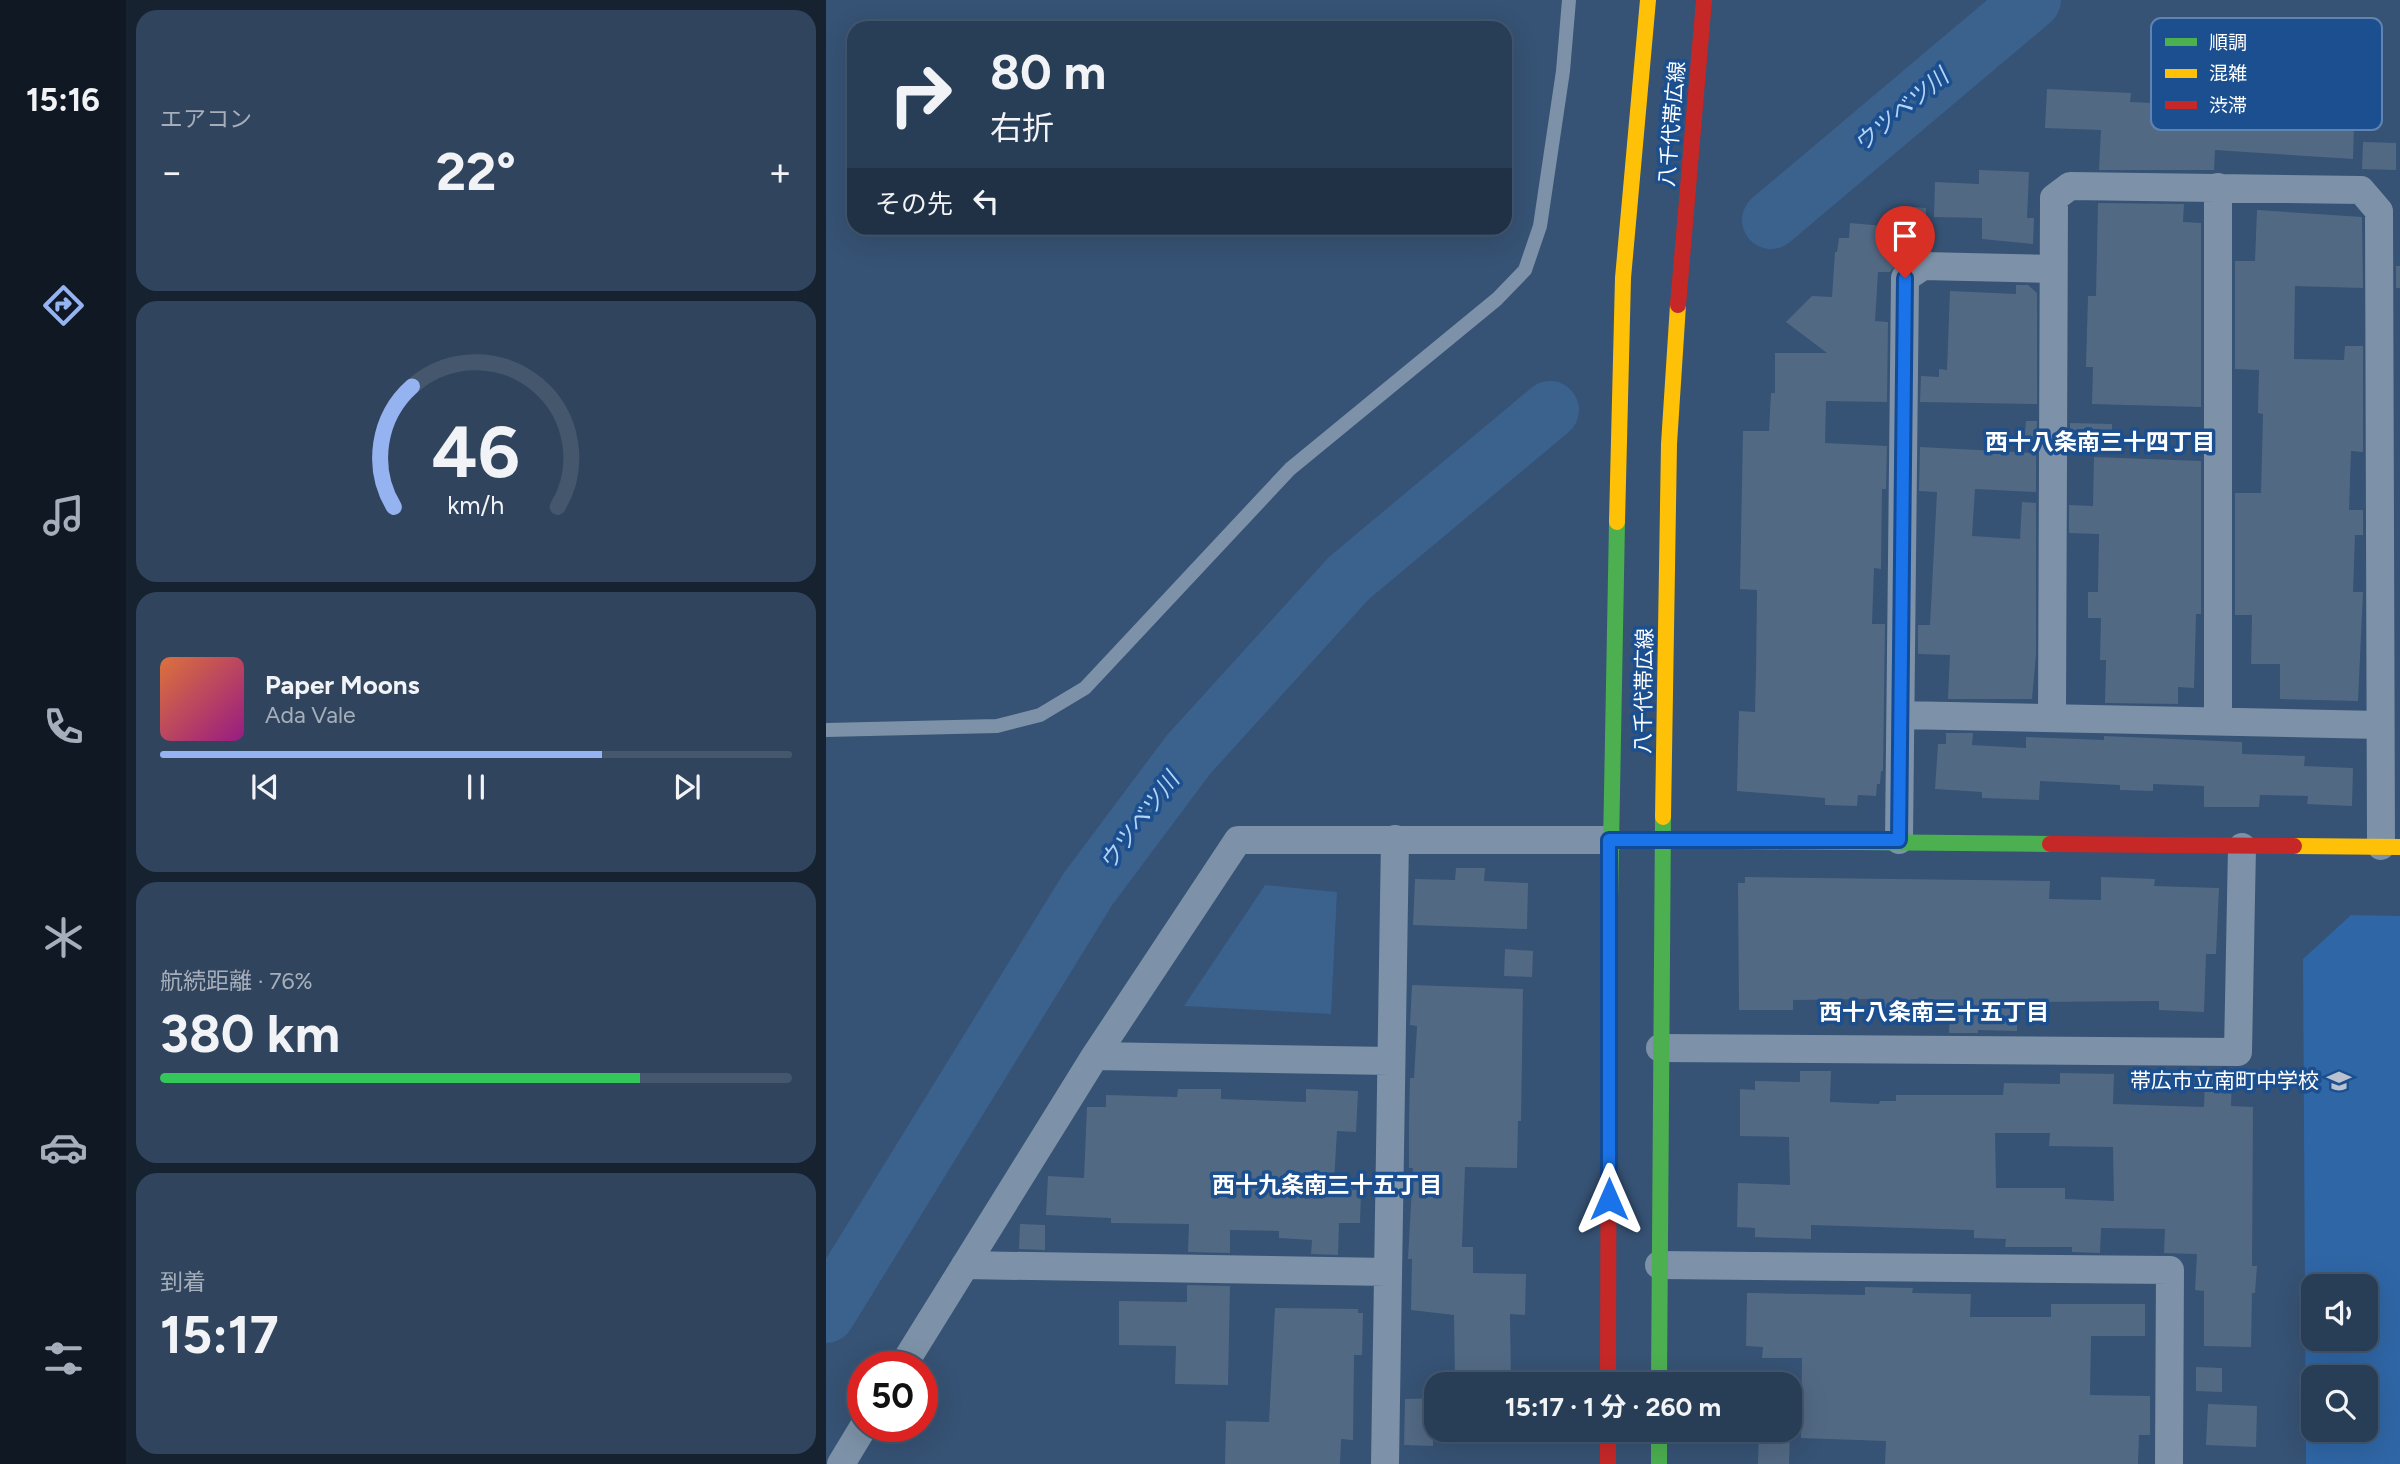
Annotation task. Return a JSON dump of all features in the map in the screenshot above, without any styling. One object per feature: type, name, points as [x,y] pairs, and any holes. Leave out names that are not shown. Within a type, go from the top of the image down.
[{"type":"main road","name":"八千代帯広線","points":[[1608,1372],[1609,840],[1623,278],[1648,0]]},
{"type":"main road","name":"八千代帯広線","points":[[1659,1372],[1660,1048],[1669,444],[1680,265],[1704,0]]},
{"type":"main road","points":[[1609,840],[1899,840],[2242,847],[2390,847]]},
{"type":"main road","points":[[1608,1442],[1608,1464]]},
{"type":"main road","points":[[1659,1442],[1659,1464]]},
{"type":"street","points":[[2052,718],[2054,198],[2070,186],[2361,190],[2379,211],[2379,725],[2390,847]]},
{"type":"street","points":[[2218,187],[2218,721]]},
{"type":"street","points":[[1899,840],[1905,278],[1923,266],[2053,269]]},
{"type":"street","points":[[1900,715],[2379,725]]},
{"type":"street","points":[[1385,1464],[1395,839]]},
{"type":"street","points":[[912,1351],[1096,1056],[1238,840],[1609,840]]},
{"type":"street","points":[[1660,1048],[2238,1052],[2242,847]]},
{"type":"street","points":[[1096,1056],[1391,1061]]},
{"type":"street","points":[[965,1265],[1388,1272]]},
{"type":"street","points":[[1659,1265],[2170,1270],[2169,1464]]},
{"type":"street","points":[[841,1464],[854,1442]]},
{"type":"lane","points":[[826,730],[997,726],[1040,715],[1085,688],[1290,469],[1497,299],[1525,270],[1540,226],[1563,71],[1569,0]]},
{"type":"shaded area","points":[[1265,885],[1337,892],[1331,1014],[1184,1006]]},
{"type":"shaded area","points":[[2351,915],[2400,916],[2400,1464],[2306,1464],[2306,1442],[2378,1442],[2378,1365],[2305,1365],[2305,1351],[2378,1351],[2378,1274],[2305,1274],[2303,959]]},
{"type":"building","points":[[2047,89],[2131,93],[2130,102],[2151,103],[2151,130],[2354,130],[2353,159],[2215,150],[2214,170],[2099,170],[2101,130],[2045,128]]},
{"type":"building","points":[[2363,142],[2396,143],[2396,170],[2362,169]]},
{"type":"building","points":[[1979,170],[2029,172],[2027,218],[2034,218],[2033,244],[1982,239],[1982,218],[1934,217],[1935,182],[1979,184]]},
{"type":"building","points":[[2098,203],[2184,204],[2183,222],[2201,223],[2201,407],[2092,404],[2093,367],[2086,367],[2088,296],[2096,296]]},
{"type":"building","points":[[1900,206],[1926,208],[1925,245],[1897,243]]},
{"type":"building","points":[[2257,210],[2362,217],[2363,288],[2295,286],[2294,359],[2344,360],[2345,346],[2363,346],[2363,452],[2351,451],[2349,510],[2363,510],[2363,535],[2355,535],[2353,592],[2363,592],[2358,701],[2280,699],[2280,664],[2251,664],[2252,615],[2235,615],[2235,493],[2261,493],[2263,414],[2258,413],[2259,370],[2235,369],[2235,261],[2255,261]]},
{"type":"building","points":[[1850,223],[1896,227],[1894,267],[1890,272],[1878,272],[1875,321],[1888,322],[1887,402],[1826,401],[1825,443],[1887,446],[1886,489],[1882,489],[1881,569],[1874,568],[1872,624],[1885,624],[1883,771],[1880,784],[1877,784],[1876,796],[1858,795],[1857,806],[1825,805],[1825,798],[1737,791],[1739,711],[1755,712],[1756,671],[1757,590],[1740,589],[1743,431],[1769,431],[1771,393],[1775,393],[1775,353],[1827,353],[1786,322],[1812,296],[1832,297],[1835,252],[1839,238],[1849,238]]},
{"type":"building","points":[[2396,266],[2400,266],[2400,288],[2396,288]]},
{"type":"building","points":[[2016,285],[2028,285],[2037,293],[2037,404],[1920,402],[1921,376],[1939,377],[1939,369],[1947,370],[1950,291],[2016,294]]},
{"type":"building","points":[[2026,421],[2037,421],[2036,445],[2024,445]]},
{"type":"building","points":[[2070,423],[2112,424],[2112,450],[2070,447]]},
{"type":"building","points":[[1920,447],[2036,453],[2036,492],[1975,489],[1972,536],[2020,539],[2022,502],[2036,503],[2036,654],[2032,699],[1948,699],[1950,655],[1918,654],[1918,625],[1930,625],[1937,492],[1919,491]]},
{"type":"building","points":[[2094,457],[2201,461],[2201,614],[2196,614],[2194,688],[2178,687],[2178,704],[2105,703],[2106,660],[2100,660],[2101,618],[2088,618],[2088,592],[2098,592],[2099,534],[2069,533],[2069,505],[2093,506]]},
{"type":"building","points":[[1946,733],[1973,733],[1972,745],[2026,748],[2026,737],[2104,740],[2104,736],[2242,742],[2242,754],[2305,756],[2304,766],[2353,768],[2352,806],[2307,804],[2308,796],[2260,795],[2259,807],[2204,807],[2204,786],[2153,784],[2153,791],[2120,790],[2120,785],[2040,781],[2039,800],[1982,798],[1982,792],[1935,789],[1938,744],[1946,744]]},
{"type":"building","points":[[1456,868],[1485,868],[1484,881],[1528,883],[1527,929],[1413,925],[1415,879],[1455,880]]},
{"type":"building","points":[[1745,877],[2050,881],[2049,899],[2101,900],[2101,877],[2155,879],[2154,886],[2219,888],[2216,954],[2206,954],[2204,1012],[2159,1010],[2159,1001],[2017,1002],[2017,1031],[1978,1030],[1978,1033],[1949,1033],[1950,1010],[1875,1008],[1875,999],[1793,1000],[1793,1010],[1739,1010],[1738,883],[1745,883]]},
{"type":"building","points":[[1505,949],[1533,951],[1532,977],[1504,976]]},
{"type":"building","points":[[1412,985],[1523,989],[1521,1121],[1518,1121],[1517,1168],[1465,1167],[1462,1247],[1473,1247],[1473,1273],[1526,1274],[1525,1315],[1510,1314],[1511,1372],[1455,1372],[1454,1315],[1411,1310],[1412,1259],[1408,1259],[1413,1168],[1409,1168],[1409,1123],[1410,1078],[1414,1078],[1417,1026],[1410,1025]]},
{"type":"building","points":[[1800,1071],[1831,1071],[1830,1102],[1879,1104],[1880,1101],[1896,1101],[1896,1095],[2003,1095],[2004,1083],[2060,1084],[2060,1073],[2114,1074],[2113,1104],[2204,1107],[2205,1076],[2232,1077],[2231,1106],[2253,1107],[2252,1266],[2257,1266],[2255,1293],[2252,1293],[2251,1347],[2204,1346],[2204,1291],[2195,1290],[2197,1254],[2164,1253],[2165,1229],[2101,1228],[2100,1253],[2072,1252],[2072,1247],[2005,1247],[2006,1239],[1974,1238],[1974,1230],[1811,1225],[1811,1239],[1755,1237],[1755,1228],[1737,1227],[1738,1183],[1790,1185],[1789,1137],[1740,1136],[1740,1089],[1755,1090],[1755,1081],[1800,1082]],"holes":[[[1995,1133],[2050,1133],[2049,1146],[2113,1147],[2114,1201],[2065,1199],[2065,1188],[1996,1188]]]},
{"type":"building","points":[[1178,1089],[1221,1089],[1221,1099],[1306,1102],[1306,1089],[1358,1091],[1356,1132],[1337,1131],[1334,1182],[1353,1182],[1352,1190],[1361,1190],[1360,1223],[1339,1223],[1338,1255],[1311,1254],[1312,1240],[1279,1238],[1279,1231],[1230,1230],[1230,1253],[1188,1252],[1189,1224],[1111,1223],[1111,1218],[1046,1215],[1048,1176],[1084,1178],[1087,1107],[1106,1107],[1106,1095],[1177,1097]]},
{"type":"building","points":[[1020,1224],[1045,1225],[1045,1250],[1019,1249]]},
{"type":"building","points":[[1187,1285],[1230,1286],[1228,1385],[1175,1384],[1176,1346],[1119,1345],[1119,1301],[1187,1302]]},
{"type":"building","points":[[1865,1287],[1913,1288],[1912,1293],[1971,1294],[1970,1317],[2051,1317],[2051,1304],[2145,1304],[2145,1336],[2091,1336],[2090,1395],[2150,1396],[2150,1435],[2139,1435],[2138,1464],[1885,1464],[1886,1441],[1802,1438],[1802,1358],[1762,1358],[1763,1347],[1746,1346],[1747,1293],[1865,1295]]},
{"type":"building","points":[[1275,1308],[1358,1309],[1358,1313],[1363,1313],[1362,1355],[1354,1355],[1353,1440],[1341,1439],[1340,1464],[1225,1464],[1226,1421],[1269,1422]]},
{"type":"building","points":[[2196,1367],[2222,1368],[2222,1392],[2196,1391]]},
{"type":"building","points":[[1424,1398],[1424,1442],[1433,1442],[1433,1446],[1404,1445],[1405,1399]]},
{"type":"building","points":[[2208,1404],[2257,1406],[2256,1447],[2206,1445]]},
{"type":"building","points":[[1759,1442],[1790,1442],[1789,1464],[1758,1464]]},
{"type":"waterway","name":"ウツベツ川","points":[[1771,220],[2032,0]]},
{"type":"waterway","name":"ウツベツ川","points":[[826,1314],[1088,889],[1189,754],[1349,578],[1550,410]]},
{"type":"traffic: fast","points":[[1609,954],[1617,522]]},
{"type":"traffic: fast","points":[[1659,1372],[1663,817]]},
{"type":"traffic: fast","points":[[1636,840],[2050,844]]},
{"type":"traffic: fast","points":[[1659,1442],[1659,1464]]},
{"type":"traffic: slow","points":[[1617,522],[1623,278],[1648,0]]},
{"type":"traffic: slow","points":[[1663,817],[1669,444],[1678,305]]},
{"type":"traffic: slow","points":[[2294,846],[2400,847]]},
{"type":"traffic: jam","points":[[1678,305],[1704,0]]},
{"type":"traffic: jam","points":[[2050,844],[2294,846]]},
{"type":"traffic: jam","points":[[1608,1372],[1609,954]]},
{"type":"traffic: jam","points":[[1608,1442],[1608,1464]]},
{"type":"place","name":"帯広市立南町中学校","points":[[2339,1081]]},
{"type":"district","name":"西十八条南三十四丁目","points":[[2100,442]]},
{"type":"district","name":"西十八条南三十五丁目","points":[[1934,1012]]},
{"type":"district","name":"西十九条南三十五丁目","points":[[1327,1185]]},
{"type":"route","points":[[1609,1199],[1609,840],[1899,840],[1905,278]]}]
